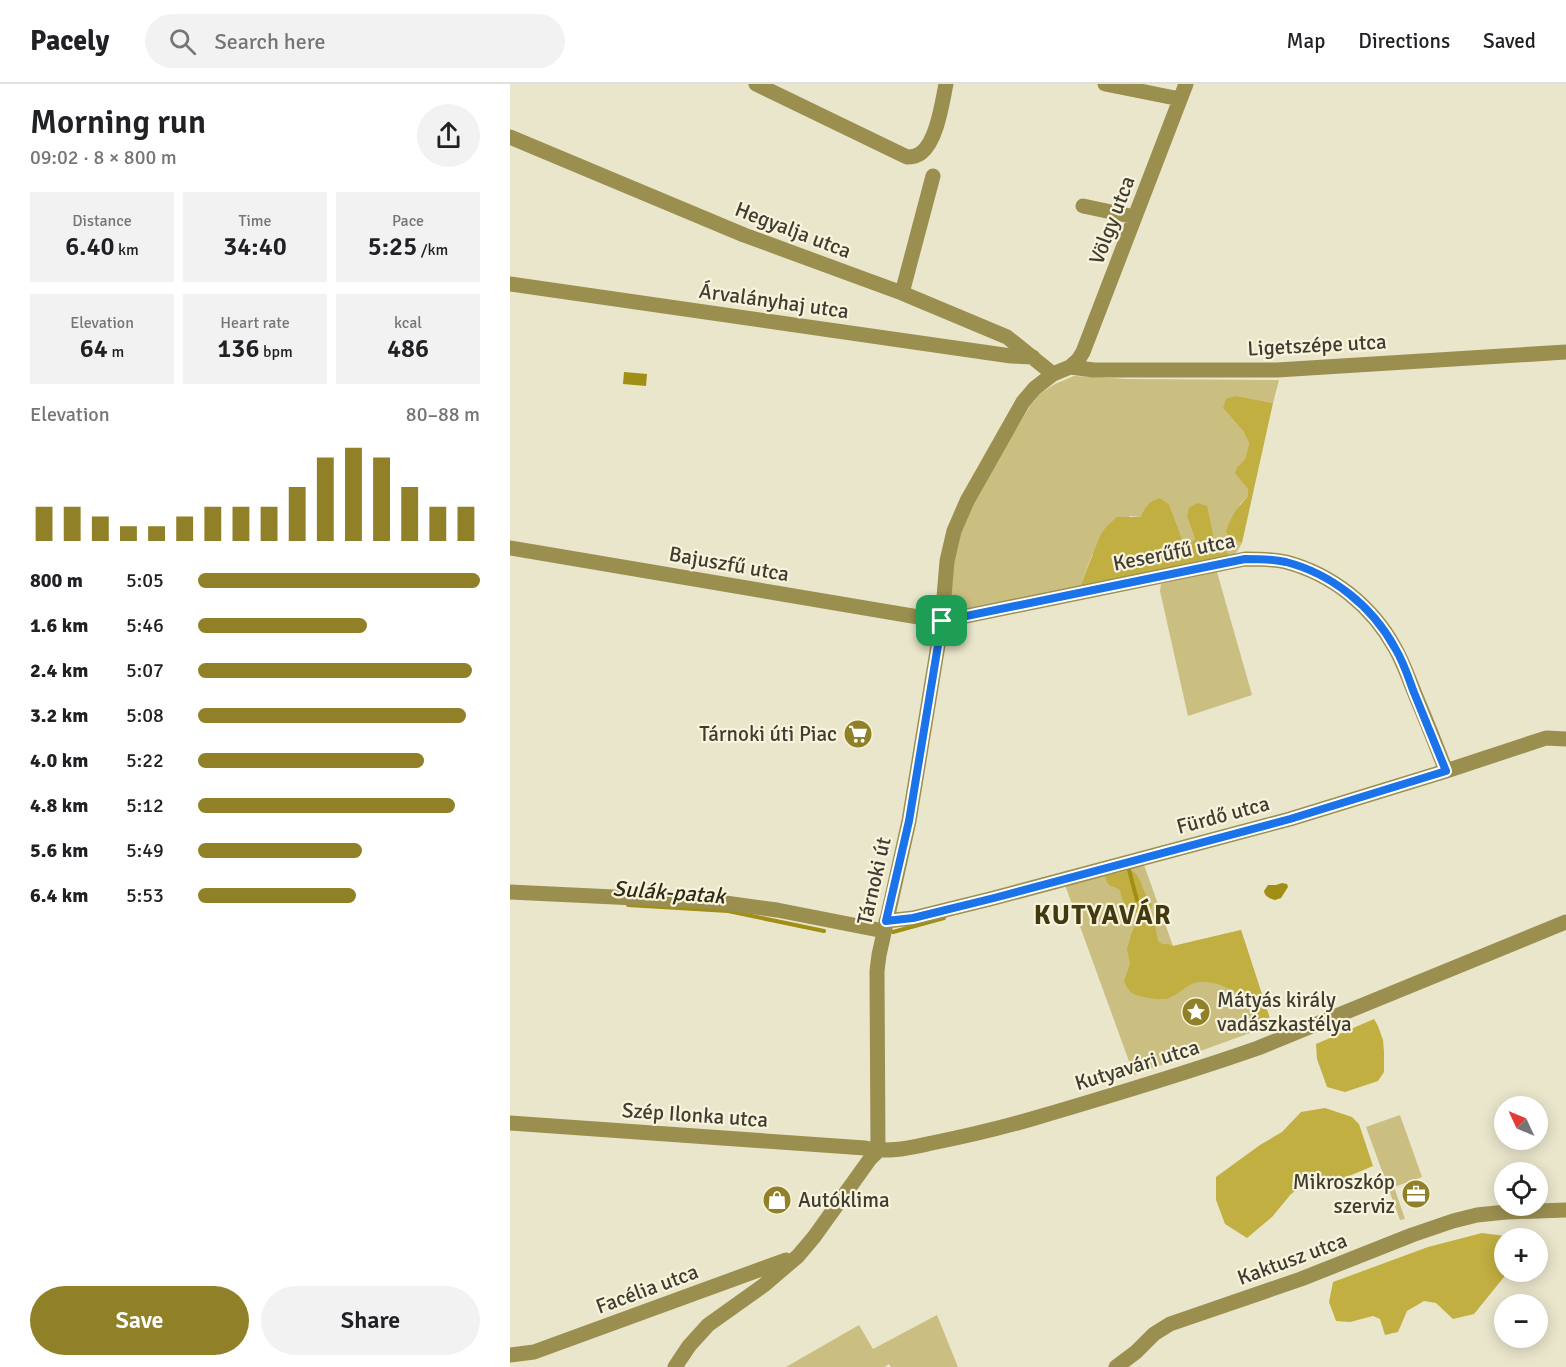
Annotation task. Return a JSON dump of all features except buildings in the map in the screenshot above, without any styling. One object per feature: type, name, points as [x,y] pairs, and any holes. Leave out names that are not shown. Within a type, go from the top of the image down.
[{"type":"street","points":[[756,84],[907,157],[920,154],[928,146],[934,134],[946,84]]},
{"type":"street","points":[[1105,84],[1180,99]]},
{"type":"street","name":"Völgy utca","points":[[1070,367],[1083,352],[1186,84]]},
{"type":"street","name":"Hegyalja utca","points":[[510,137],[744,235],[902,293],[1007,337],[1053,374]]},
{"type":"street","points":[[902,293],[933,176]]},
{"type":"street","points":[[1083,206],[1136,217]]},
{"type":"street","name":"Árvalányhaj utca","points":[[510,284],[1033,357]]},
{"type":"street","name":"Ligetszépe utca","points":[[1070,367],[1094,370],[1277,370],[1566,352]]},
{"type":"street","name":"Tárnoki út","points":[[878,1151],[877,971],[909,821],[942,621],[950,546],[967,501],[1023,402],[1035,388],[1053,374],[1070,367]]},
{"type":"street","name":"Bajuszfű utca","points":[[510,548],[942,621]]},
{"type":"street","name":"Keserűfű utca","points":[[942,621],[1245,559],[1287,562],[1329,578],[1346,590],[1383,629],[1396,649],[1446,771]]},
{"type":"street","name":"Fürdő utca","points":[[510,892],[718,902],[885,926],[1290,819],[1546,738],[1566,739]]},
{"type":"street","name":"Kutyavári utca","points":[[878,1151],[978,1134],[1187,1072],[1258,1048],[1566,922]]},
{"type":"street","name":"Szép Ilonka utca","points":[[510,1123],[878,1151]]},
{"type":"street","points":[[675,1367],[689,1346],[708,1325],[764,1285],[798,1256],[878,1151]]},
{"type":"street","name":"Kaktusz utca","points":[[1116,1367],[1154,1334],[1170,1324],[1301,1279],[1412,1235],[1477,1215],[1566,1210]]},
{"type":"street","name":"Facélia utca","points":[[510,1355],[534,1352],[798,1256]]},
{"type":"shaded area","points":[[624,372],[647,374],[646,386],[623,384]]},
{"type":"shaded area","points":[[1074,376],[1128,379],[1279,380],[1273,403],[1237,396],[1223,408],[1243,431],[1249,443],[1245,459],[1238,466],[1248,489],[1248,496],[1240,504],[1230,538],[1242,543],[1235,555],[1230,556],[1214,538],[1206,506],[1187,517],[1195,539],[1189,544],[1183,541],[1169,504],[1160,498],[1154,500],[1141,517],[1130,516],[1092,555],[1080,587],[953,612],[950,609],[954,558],[958,539],[978,493],[1030,406],[1041,393]]},
{"type":"shaded area","points":[[1237,396],[1273,403],[1242,543],[1230,538],[1226,532],[1235,512],[1248,496],[1248,489],[1235,473],[1245,459],[1249,443],[1243,431],[1223,408],[1226,399]]},
{"type":"shaded area","points":[[1160,498],[1169,504],[1183,541],[1189,544],[1195,539],[1187,517],[1189,508],[1197,503],[1207,506],[1214,538],[1230,556],[1080,587],[1100,536],[1106,527],[1117,517],[1141,517],[1153,500]]},
{"type":"shaded area","points":[[1217,572],[1252,695],[1188,716],[1160,591],[1161,584]]},
{"type":"shaded area","points":[[1144,865],[1173,946],[1241,930],[1272,1025],[1134,1075],[1065,885]]},
{"type":"shaded area","points":[[1131,870],[1138,877],[1152,905],[1150,909],[1143,912],[1135,913],[1128,908],[1120,891],[1110,886],[1105,876]]},
{"type":"shaded area","points":[[1287,884],[1288,887],[1281,898],[1275,900],[1265,895],[1264,891],[1268,885]]},
{"type":"shaded area","points":[[1147,922],[1155,925],[1158,941],[1173,946],[1241,930],[1272,1025],[1264,1024],[1249,1010],[1246,1005],[1247,998],[1212,983],[1195,983],[1166,999],[1132,993],[1124,981],[1130,964],[1127,949],[1135,926]]},
{"type":"shaded area","points":[[1374,1019],[1383,1040],[1384,1052],[1384,1072],[1378,1081],[1345,1092],[1327,1087],[1317,1059],[1316,1044]]},
{"type":"shaded area","points":[[1325,1108],[1352,1117],[1359,1124],[1373,1166],[1342,1179],[1317,1176],[1291,1194],[1272,1217],[1247,1238],[1225,1224],[1216,1200],[1216,1177],[1282,1132],[1301,1112]]},
{"type":"shaded area","points":[[1400,1115],[1422,1177],[1394,1187],[1405,1219],[1400,1220],[1366,1127]]},
{"type":"shaded area","points":[[1482,1233],[1494,1235],[1494,1282],[1500,1282],[1474,1314],[1453,1319],[1436,1303],[1424,1301],[1407,1311],[1398,1332],[1385,1335],[1380,1319],[1373,1316],[1350,1322],[1336,1321],[1329,1302],[1333,1282],[1428,1247]]},
{"type":"shaded area","points":[[937,1315],[958,1367],[891,1367],[889,1364],[885,1367],[786,1367],[859,1325],[873,1349]]},
{"type":"waterway","points":[[1128,866],[1137,900]]},
{"type":"waterway","name":"Sulák-patak","points":[[628,905],[728,911],[824,931]]},
{"type":"waterway","points":[[893,932],[944,918]]},
{"type":"place","name":"Tárnoki úti Piac","points":[[858,734]]},
{"type":"place","name":"Mátyás király vadászkastélya","points":[[1196,1012]]},
{"type":"place","name":"Mikroszkóp szerviz","points":[[1416,1194]]},
{"type":"place","name":"Autóklima","points":[[777,1200]]},
{"type":"district","name":"KUTYAVÁR","points":[[1103,915]]},
{"type":"route","points":[[1245,559],[1287,562],[1329,578],[1346,590],[1383,629],[1396,649],[1446,771],[1290,819],[994,898],[913,918],[886,921],[909,821],[942,621],[1245,559]]}]
